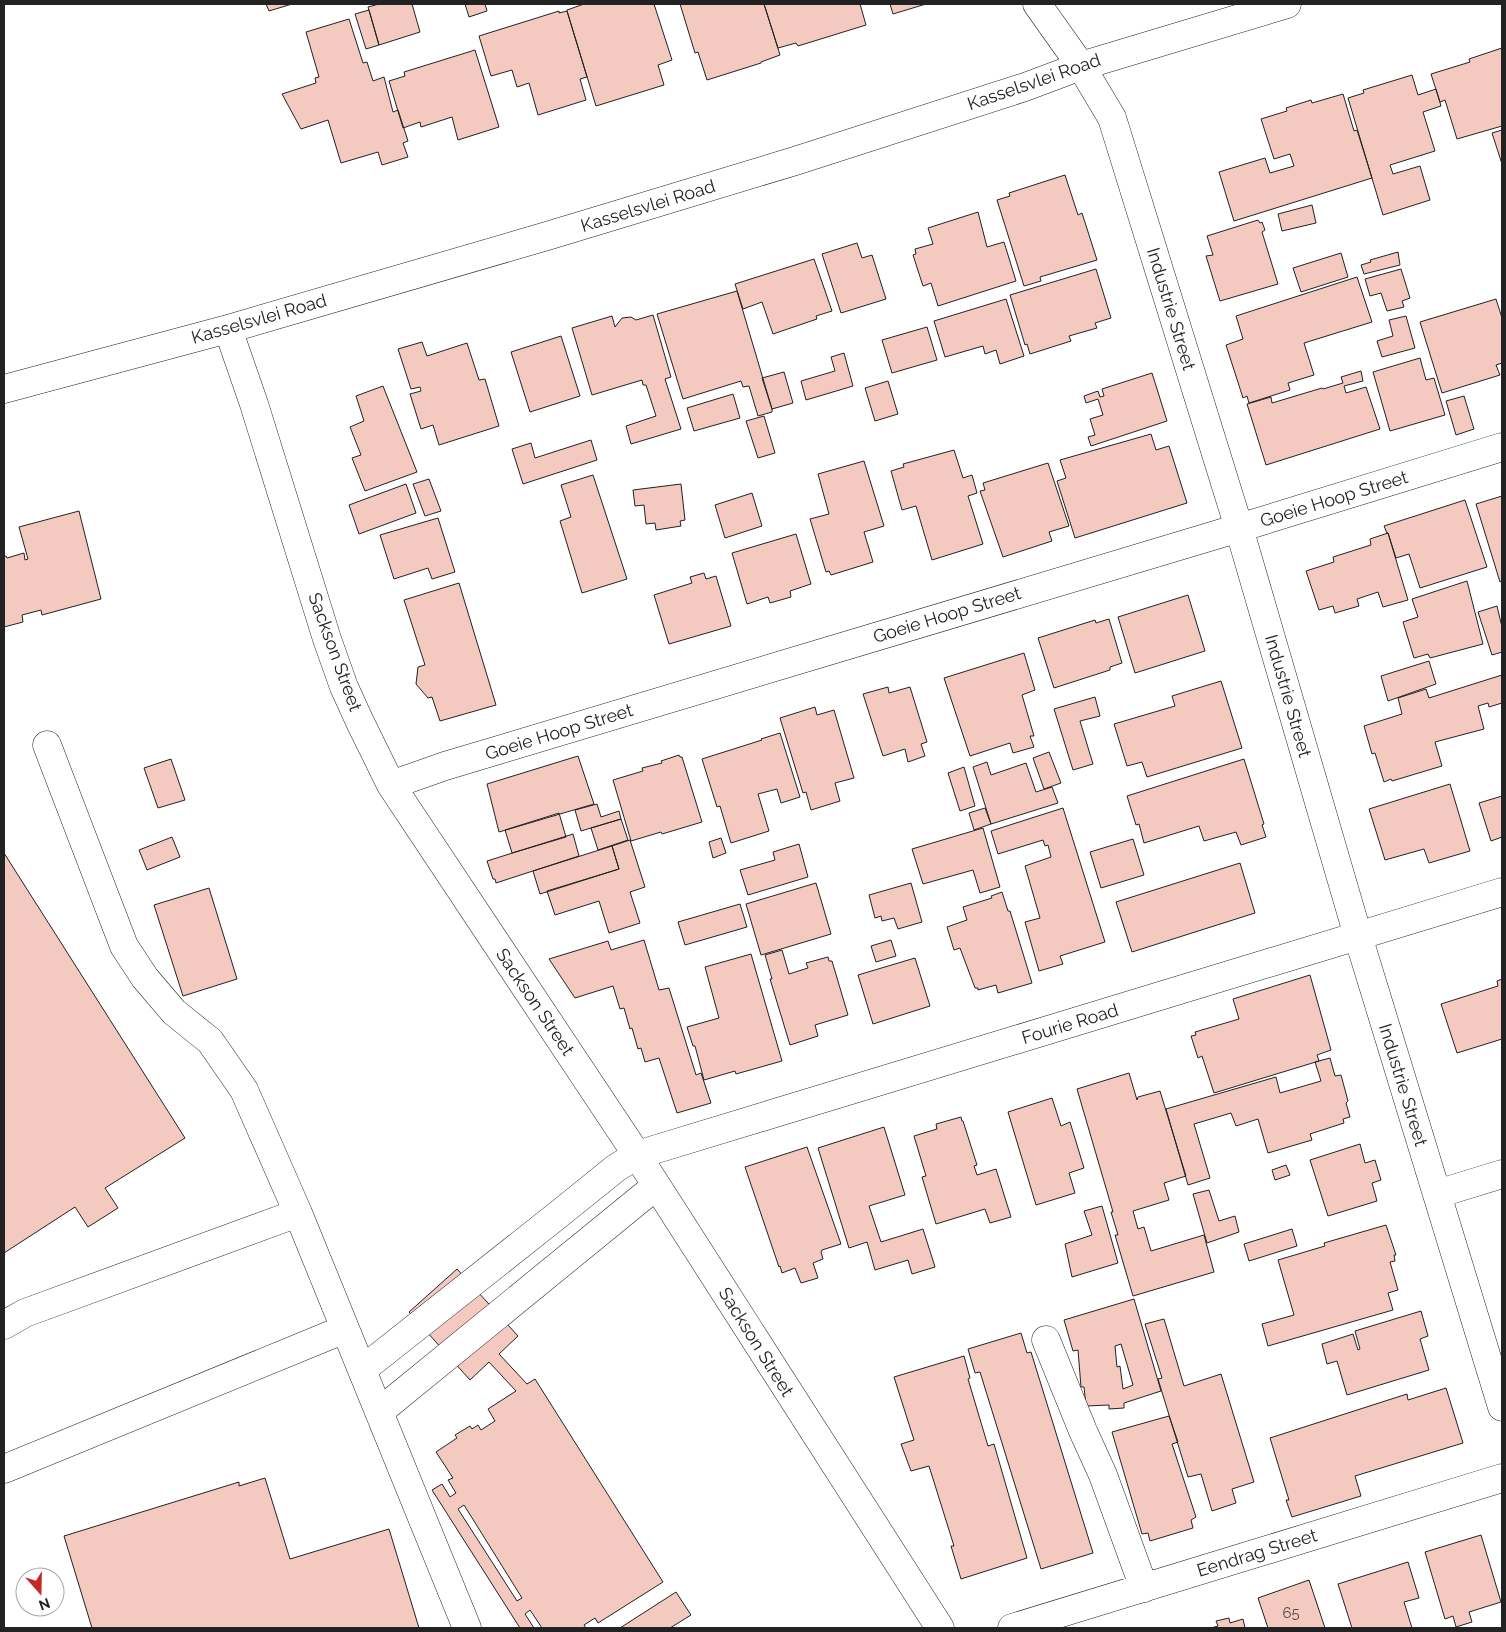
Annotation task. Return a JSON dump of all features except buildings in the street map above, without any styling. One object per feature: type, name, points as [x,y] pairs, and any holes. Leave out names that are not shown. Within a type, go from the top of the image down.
[{"type":"street","name":"Industrie Street","points":[[1037,4],[1081,66],[1112,118],[1239,528],[1358,936],[1502,1407]]},
{"type":"street","name":"Kasselsvlei Road","points":[[4,389],[228,329],[547,236],[795,161],[1024,87],[1081,66],[1287,4]]},
{"type":"street","name":"Sackson Street","points":[[228,329],[254,404],[327,639],[352,704],[391,785],[637,1155],[940,1628]]},
{"type":"street","name":"Goeie Hoop Street","points":[[391,785],[445,766],[1239,528],[1502,447]]},
{"type":"street","points":[[47,745],[124,946],[145,978],[174,1012],[210,1042],[244,1090],[298,1214],[467,1628]]},
{"type":"street","name":"Fourie Road","points":[[362,1370],[616,1168],[637,1155],[1502,892]]},
{"type":"street","points":[[1437,1194],[1502,1174]]},
{"type":"street","points":[[379,1412],[656,1186]]},
{"type":"street","points":[[4,1325],[25,1314],[298,1214]]},
{"type":"street","points":[[4,1469],[345,1329]]},
{"type":"street","points":[[1046,1340],[1103,1475],[1144,1588]]},
{"type":"street","name":"Eendrag Street","points":[[1012,1628],[1502,1478]]}]
